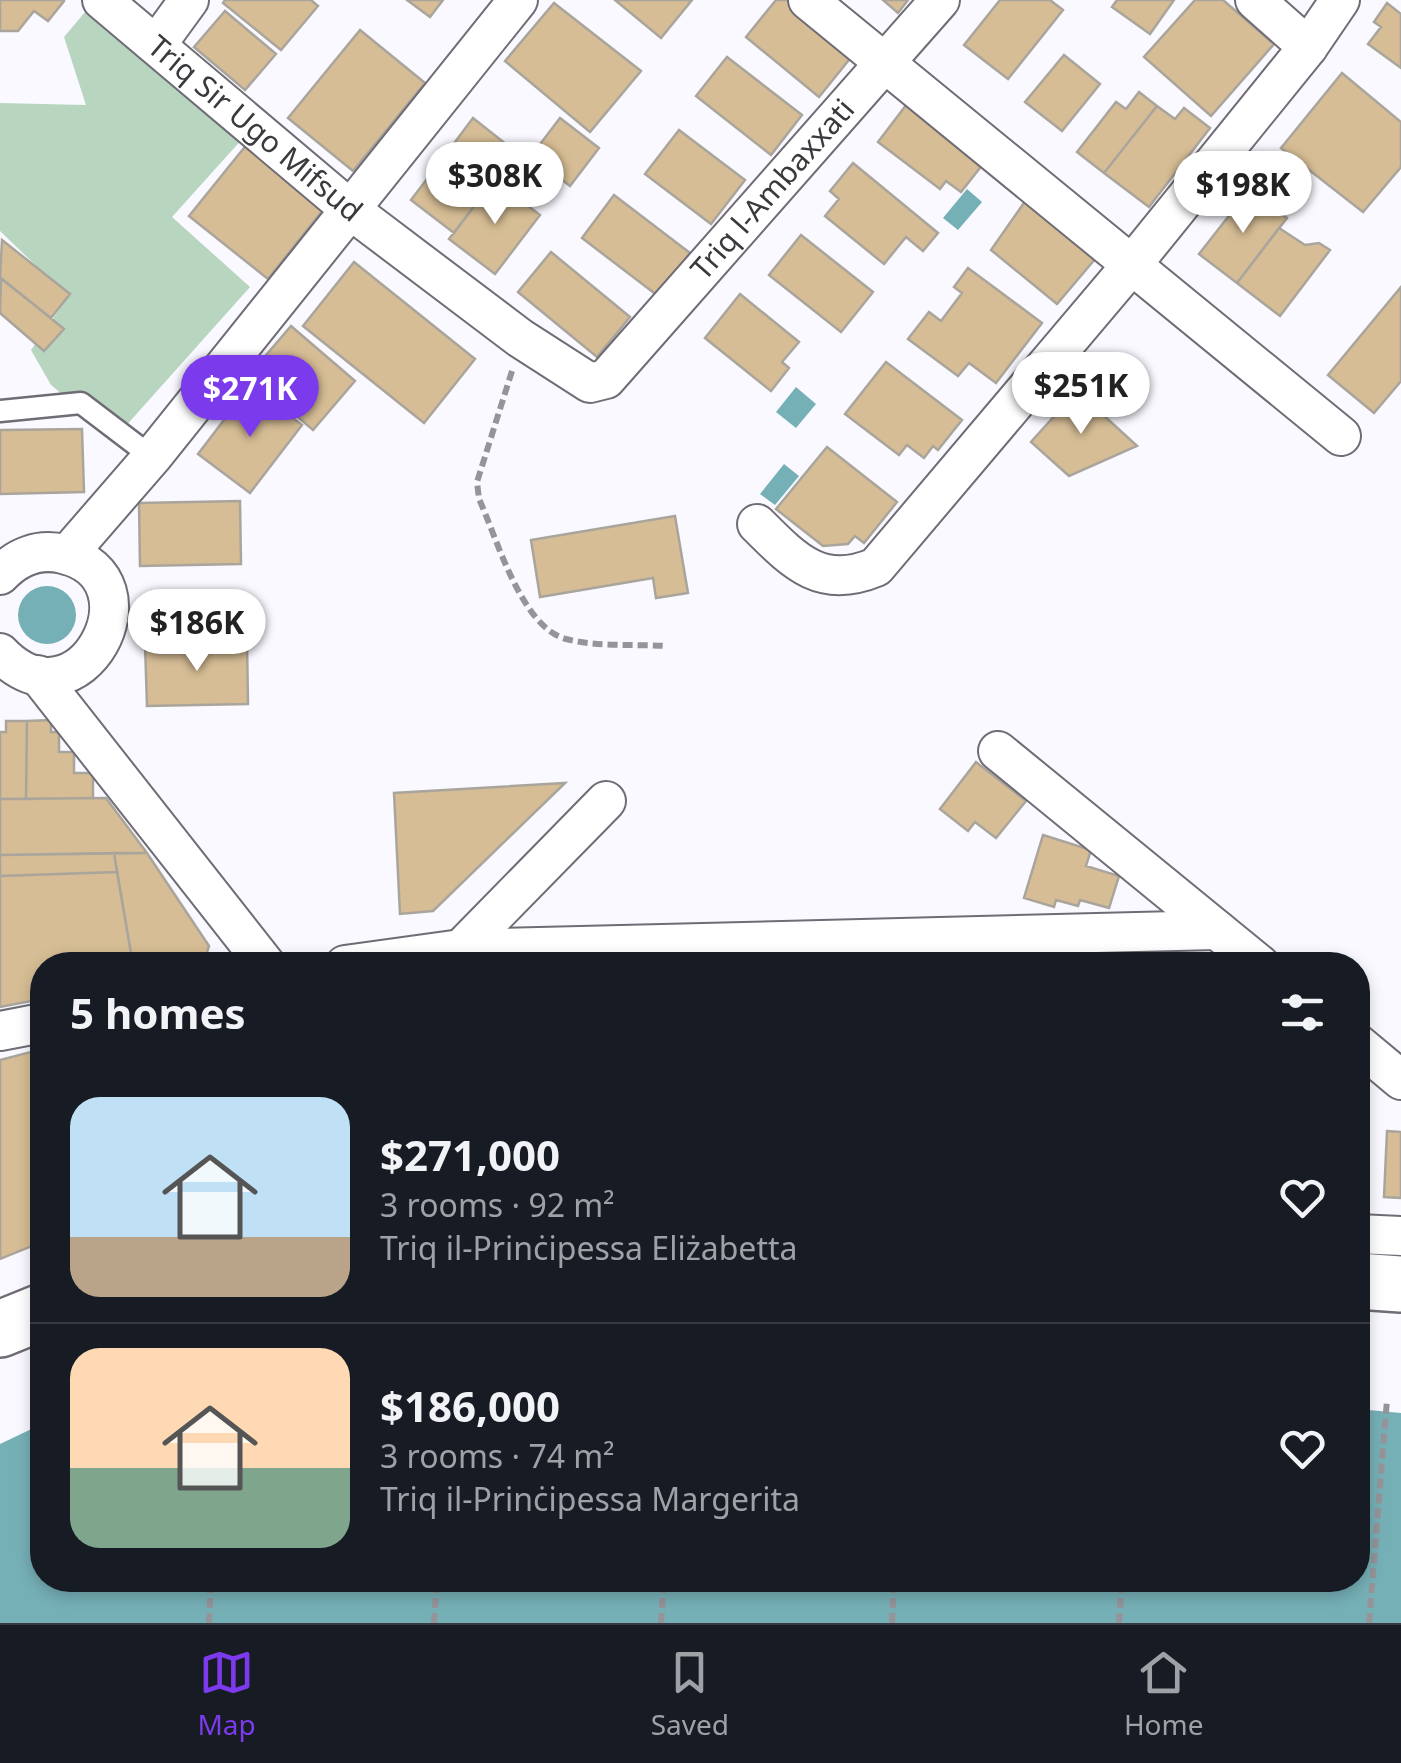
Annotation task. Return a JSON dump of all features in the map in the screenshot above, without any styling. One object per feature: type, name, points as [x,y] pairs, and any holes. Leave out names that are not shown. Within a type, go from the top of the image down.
[{"type":"main road","points":[[1370,1281],[1401,1284]]},
{"type":"main road","points":[[0,1329],[30,1317]]},
{"type":"street","name":"Triq Sir Ugo Mifsud","points":[[102,0],[352,211],[520,338],[576,377],[590,383],[606,379]]},
{"type":"street","points":[[157,44],[189,0]]},
{"type":"street","points":[[67,554],[152,457],[518,0]]},
{"type":"street","points":[[808,0],[1134,262],[1341,436]]},
{"type":"street","name":"Triq l-Ambaxxati","points":[[606,379],[940,0]]},
{"type":"street","points":[[1255,0],[1308,47]]},
{"type":"street","points":[[757,524],[786,552],[827,578],[850,578],[876,567],[1134,262],[1308,47],[1340,0]]},
{"type":"street","points":[[6,562],[33,554],[67,554],[98,577],[110,615],[96,652],[81,666],[53,676],[14,670]]},
{"type":"street","points":[[81,666],[88,736]]},
{"type":"street","points":[[14,670],[88,736],[256,952]]},
{"type":"street","points":[[998,751],[1244,952]]},
{"type":"street","points":[[461,950],[606,801]]},
{"type":"street","points":[[446,952],[1217,930]]},
{"type":"street","points":[[0,1032],[30,1026]]},
{"type":"street","points":[[1370,1054],[1401,1080]]},
{"type":"street","points":[[1370,1235],[1401,1236]]},
{"type":"lane","points":[[0,411],[81,403],[152,457]]},
{"type":"path","points":[[520,338],[477,482],[480,498],[529,613],[546,630],[566,639],[666,646]]},
{"type":"path","points":[[1369,1623],[1387,1400]]},
{"type":"path","points":[[209,1623],[210,1592]]},
{"type":"path","points":[[434,1623],[435,1592]]},
{"type":"path","points":[[661,1623],[663,1592]]},
{"type":"path","points":[[892,1623],[893,1592]]},
{"type":"path","points":[[1119,1623],[1121,1592]]},
{"type":"green space","points":[[91,5],[244,137],[172,217],[250,287],[115,438],[51,385],[31,350],[63,304],[56,285],[0,231],[0,103],[86,105],[64,37]]},
{"type":"water","points":[[967,189],[982,202],[958,230],[943,218]]},
{"type":"water","points":[[796,387],[816,404],[796,428],[776,412]]},
{"type":"water","points":[[784,464],[799,476],[775,505],[760,494]]},
{"type":"water","points":[[47,586],[67,595],[76,615],[67,635],[47,644],[27,635],[18,615],[27,595]]},
{"type":"water","points":[[1370,1410],[1401,1413],[1401,1623],[0,1623],[0,1444],[30,1430],[30,1592],[1370,1592]]},
{"type":"building","points":[[0,0],[64,1],[48,21],[34,11],[18,31],[0,31]]},
{"type":"building","points":[[311,0],[318,6],[281,50],[223,3]]},
{"type":"building","points":[[407,0],[443,0],[430,17]]},
{"type":"building","points":[[615,0],[692,0],[661,38]]},
{"type":"building","points":[[776,0],[795,0],[857,50],[819,97],[746,37]]},
{"type":"building","points":[[883,0],[908,0],[898,13]]},
{"type":"building","points":[[1000,0],[1050,0],[1063,10],[1008,79],[964,45]]},
{"type":"building","points":[[1117,0],[1174,0],[1150,34],[1112,7]]},
{"type":"building","points":[[1195,0],[1223,0],[1274,44],[1211,116],[1144,57]]},
{"type":"building","points":[[554,3],[641,71],[590,132],[505,61]]},
{"type":"building","points":[[1387,3],[1401,14],[1401,68],[1368,44],[1381,27],[1374,22]]},
{"type":"building","points":[[225,11],[276,54],[245,90],[194,47]]},
{"type":"building","points":[[360,30],[425,83],[353,171],[288,118]]},
{"type":"building","points":[[1064,55],[1100,84],[1062,131],[1025,102]]},
{"type":"building","points":[[727,57],[802,115],[771,155],[696,96]]},
{"type":"building","points":[[1342,73],[1401,122],[1401,167],[1363,212],[1281,148]]},
{"type":"building","points":[[1139,92],[1157,106],[1104,173],[1077,152],[1116,102],[1126,109]]},
{"type":"building","points":[[910,100],[987,159],[961,192],[946,181],[940,189],[878,142]]},
{"type":"building","points":[[1157,106],[1175,119],[1184,108],[1210,128],[1149,207],[1104,173]]},
{"type":"building","points":[[473,118],[516,152],[494,180],[452,146]]},
{"type":"building","points":[[560,118],[599,148],[570,186],[531,156]]},
{"type":"building","points":[[679,130],[745,180],[711,224],[645,174]]},
{"type":"building","points":[[248,143],[327,205],[268,279],[189,216]]},
{"type":"building","points":[[452,146],[494,180],[454,233],[411,200]]},
{"type":"building","points":[[853,163],[938,233],[923,251],[906,237],[884,264],[825,216],[839,199],[830,191]]},
{"type":"building","points":[[494,180],[540,215],[495,274],[449,239]]},
{"type":"building","points":[[1250,189],[1287,218],[1237,283],[1199,254]]},
{"type":"building","points":[[614,195],[690,253],[658,296],[582,238]]},
{"type":"building","points":[[1026,200],[1096,258],[1057,304],[991,250]]},
{"type":"building","points":[[1279,228],[1305,245],[1319,243],[1330,250],[1280,316],[1237,283]]},
{"type":"building","points":[[801,235],[873,292],[841,332],[769,275]]},
{"type":"building","points":[[2,240],[70,294],[51,318],[0,278]]},
{"type":"building","points":[[551,252],[630,317],[597,357],[518,292]]},
{"type":"building","points":[[354,262],[475,359],[424,423],[303,326]]},
{"type":"building","points":[[968,268],[1042,323],[996,383],[969,363],[958,376],[908,339],[929,312],[941,321],[962,293],[954,287]]},
{"type":"building","points":[[1,278],[64,329],[44,351],[0,313]]},
{"type":"building","points":[[1401,287],[1401,381],[1374,413],[1328,375]]},
{"type":"building","points":[[740,294],[799,342],[782,362],[789,368],[771,391],[705,338]]},
{"type":"building","points":[[291,326],[355,381],[313,430],[249,375]]},
{"type":"building","points":[[886,362],[962,420],[938,450],[933,446],[924,458],[907,445],[899,455],[845,414]]},
{"type":"building","points":[[250,386],[302,425],[250,493],[198,454]]},
{"type":"building","points":[[1077,391],[1137,446],[1069,476],[1031,442]]},
{"type":"building","points":[[82,429],[84,492],[0,494],[0,430]]},
{"type":"building","points":[[827,447],[897,502],[864,543],[855,536],[848,544],[823,546],[776,509]]},
{"type":"building","points":[[240,501],[241,564],[140,566],[139,503]]},
{"type":"building","points":[[675,516],[688,593],[656,598],[653,578],[540,597],[531,540]]},
{"type":"building","points":[[247,641],[248,704],[147,706],[145,644]]},
{"type":"building","points":[[51,720],[51,732],[59,732],[59,752],[74,752],[74,773],[93,773],[93,798],[26,799],[27,721]]},
{"type":"building","points":[[6,721],[27,721],[26,799],[0,799],[0,732],[6,732]]},
{"type":"building","points":[[976,762],[1026,801],[996,838],[975,822],[968,831],[940,809]]},
{"type":"building","points":[[565,783],[433,911],[400,914],[394,793]]},
{"type":"building","points":[[106,798],[147,853],[0,855],[0,799]]},
{"type":"building","points":[[1043,835],[1091,850],[1086,866],[1119,876],[1109,908],[1080,900],[1078,906],[1056,900],[1054,907],[1024,898]]},
{"type":"building","points":[[114,853],[147,853],[209,946],[207,952],[131,952]]},
{"type":"building","points":[[114,853],[117,872],[0,876],[0,855]]},
{"type":"building","points":[[117,872],[131,952],[30,952],[30,1001],[0,1007],[0,876]]},
{"type":"building","points":[[30,1052],[30,1247],[0,1259],[0,1060]]},
{"type":"building","points":[[1387,1131],[1401,1132],[1401,1198],[1384,1197]]}]
